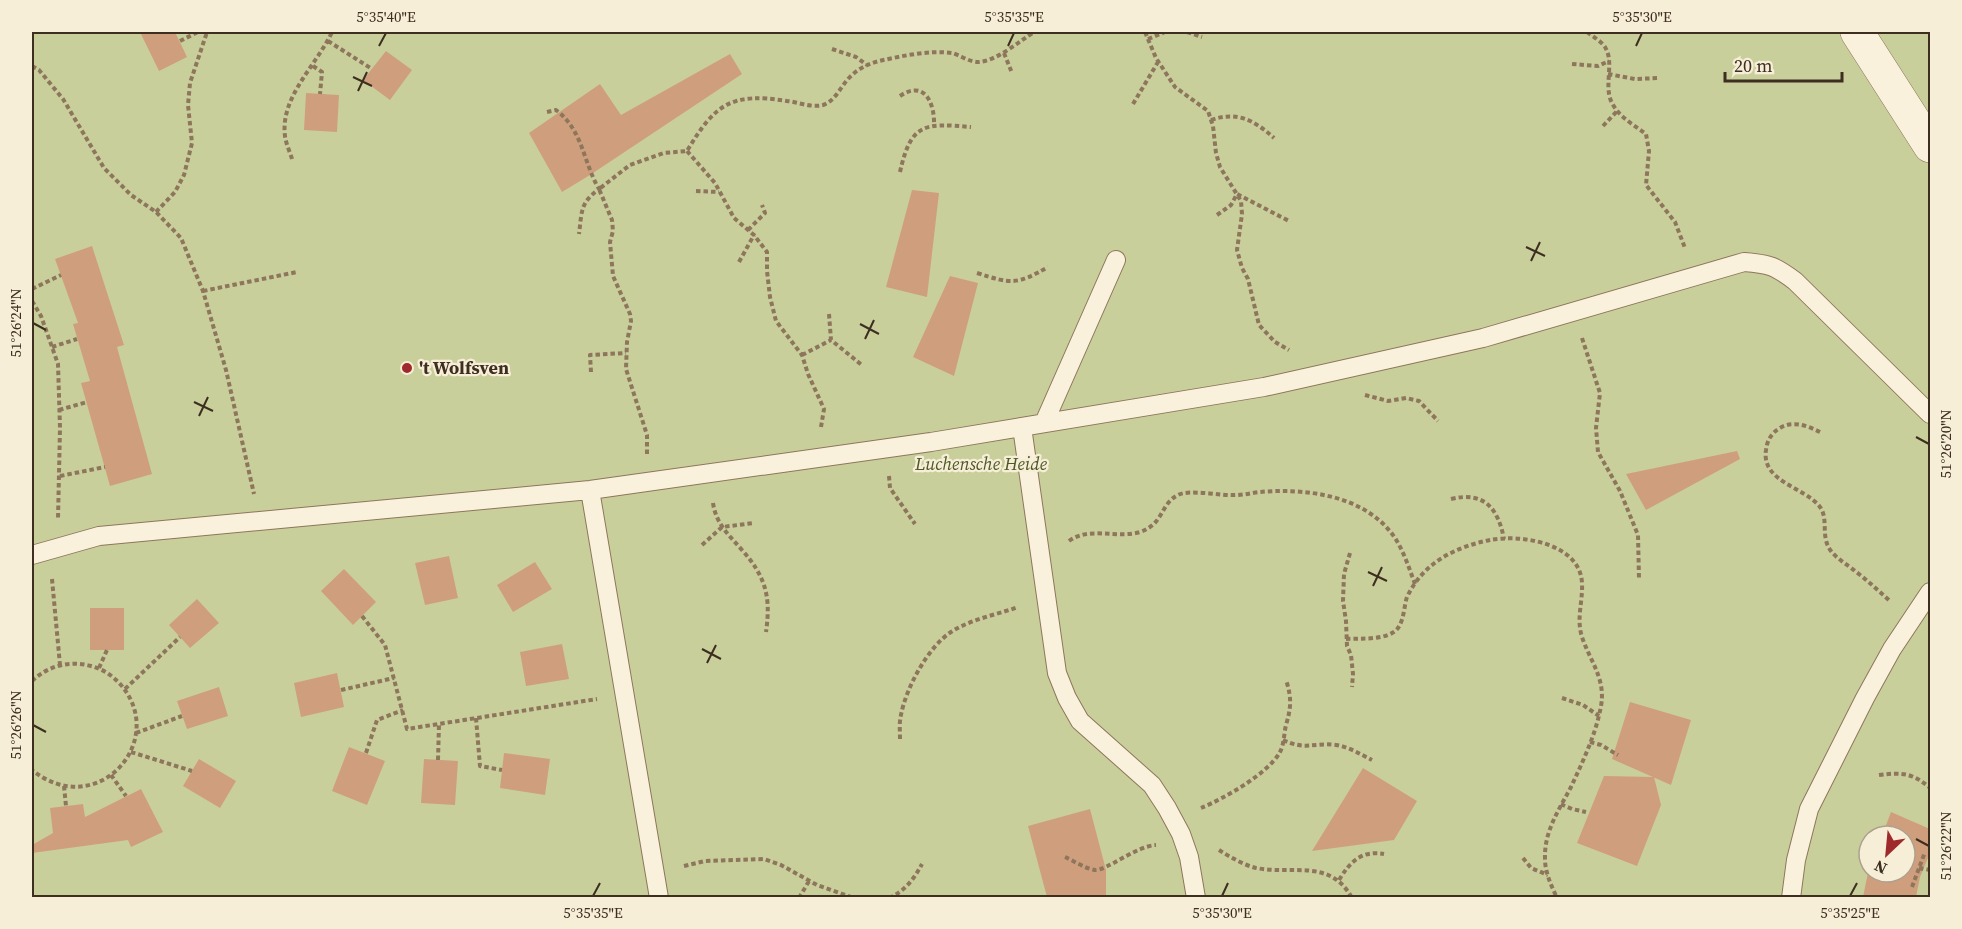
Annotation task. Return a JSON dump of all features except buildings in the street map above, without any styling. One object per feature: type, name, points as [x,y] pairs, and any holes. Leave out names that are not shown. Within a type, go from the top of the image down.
[{"type":"street","points":[[1857,32],[1930,146]]},
{"type":"lane","points":[[1044,423],[1116,260]]},
{"type":"lane","points":[[47,550],[99,536],[590,490],[888,448],[1264,387],[1483,338],[1744,262],[1778,268],[1795,281],[1930,414]]},
{"type":"lane","points":[[1022,427],[1058,673],[1067,698],[1080,721],[1152,785],[1171,814],[1189,857],[1196,897]]},
{"type":"lane","points":[[590,490],[659,897]]},
{"type":"lane","points":[[1791,897],[1796,860],[1809,809],[1865,698],[1930,592]]},
{"type":"path","points":[[180,41],[198,32]]},
{"type":"path","points":[[156,212],[175,192],[184,175],[192,143],[188,105],[190,83],[207,32]]},
{"type":"path","points":[[292,159],[285,136],[285,120],[296,88],[313,66],[332,32]]},
{"type":"path","points":[[687,151],[703,125],[714,113],[728,104],[750,98],[812,106],[823,105],[832,100],[849,77],[867,65],[921,53],[952,53],[978,62],[1004,53],[1034,32]]},
{"type":"path","points":[[1145,32],[1158,62],[1175,87],[1208,111],[1220,167],[1241,201],[1242,214],[1237,250],[1248,279],[1259,325],[1275,342],[1343,386],[1370,397],[1388,400],[1406,398],[1419,401],[1438,421]]},
{"type":"path","points":[[1148,39],[1165,32]]},
{"type":"path","points":[[1187,32],[1202,37]]},
{"type":"path","points":[[1587,32],[1604,46],[1609,62],[1611,102],[1623,118],[1646,134],[1649,151],[1646,185],[1675,222],[1697,276]]},
{"type":"path","points":[[328,41],[372,69]]},
{"type":"path","points":[[832,49],[856,57],[867,65]]},
{"type":"path","points":[[1004,53],[1012,73]]},
{"type":"path","points":[[1133,104],[1158,62]]},
{"type":"path","points":[[1572,64],[1598,66],[1609,62]]},
{"type":"path","points":[[32,66],[39,70],[63,99],[104,168],[131,195],[156,212],[181,238],[203,291],[226,370],[261,521]]},
{"type":"path","points":[[313,66],[322,72],[320,94]]},
{"type":"path","points":[[1608,74],[1635,79],[1659,78]]},
{"type":"path","points":[[900,96],[908,90],[923,93],[929,99],[934,113],[934,126]]},
{"type":"path","points":[[547,112],[556,110],[572,126],[612,220],[613,231],[610,242],[613,276],[630,314],[626,369],[647,435],[647,482]]},
{"type":"path","points":[[1603,126],[1618,110]]},
{"type":"path","points":[[1211,120],[1222,116],[1235,116],[1263,128],[1274,138]]},
{"type":"path","points":[[900,172],[907,147],[913,136],[921,129],[934,126],[970,127]]},
{"type":"path","points":[[579,234],[587,198],[630,165],[664,153],[687,151]]},
{"type":"path","points":[[687,151],[715,183],[734,218],[754,235],[767,252],[770,297],[776,321],[802,355],[807,374],[824,409],[817,458]]},
{"type":"path","points":[[696,191],[720,192]]},
{"type":"path","points":[[1217,215],[1231,205],[1237,194]]},
{"type":"path","points":[[1237,194],[1289,221]]},
{"type":"path","points":[[748,230],[765,213],[762,205]]},
{"type":"path","points":[[739,262],[754,235]]},
{"type":"path","points":[[977,273],[1008,282],[1026,280],[1048,267]]},
{"type":"path","points":[[203,291],[297,272]]},
{"type":"path","points":[[32,289],[61,275]]},
{"type":"path","points":[[32,301],[41,316],[58,364],[60,476],[57,512],[47,550],[60,665]]},
{"type":"path","points":[[1575,312],[1600,393],[1596,428],[1598,452],[1620,491],[1638,535],[1639,579]]},
{"type":"path","points":[[829,314],[831,340],[863,366]]},
{"type":"path","points":[[52,347],[77,339]]},
{"type":"path","points":[[802,355],[831,340]]},
{"type":"path","points":[[591,372],[590,355],[626,353]]},
{"type":"path","points":[[59,410],[87,402]]},
{"type":"path","points":[[1820,432],[1804,426],[1788,424],[1780,428],[1771,435],[1766,446],[1767,465],[1774,474],[1812,498],[1822,510],[1824,537],[1831,550],[1891,602],[1915,614]]},
{"type":"path","points":[[888,448],[890,488],[915,524]]},
{"type":"path","points":[[60,476],[105,467]]},
{"type":"path","points":[[712,473],[711,495],[714,511],[722,526],[755,567],[768,596],[766,632]]},
{"type":"path","points":[[1065,544],[1076,536],[1125,534],[1153,526],[1172,499],[1187,492],[1236,495],[1290,491],[1318,494],[1343,500],[1369,512],[1383,523],[1401,549],[1415,584]]},
{"type":"path","points":[[1451,499],[1475,497],[1485,501],[1495,512],[1501,524],[1504,539]]},
{"type":"path","points":[[702,545],[722,526],[754,523]]},
{"type":"path","points":[[1346,639],[1377,638],[1390,634],[1399,627],[1406,599],[1415,584],[1431,564],[1462,547],[1504,539],[1544,544],[1564,552],[1575,561],[1582,583],[1579,626],[1598,671],[1602,703],[1590,742],[1548,832],[1545,861],[1557,897]]},
{"type":"path","points":[[1350,553],[1344,574],[1343,601],[1346,639],[1353,674],[1352,687]]},
{"type":"path","points":[[900,739],[900,717],[905,699],[925,659],[936,646],[951,632],[972,622],[1038,600],[1046,595]]},
{"type":"path","points":[[362,616],[385,645],[407,729],[625,694]]},
{"type":"path","points":[[125,689],[180,638]]},
{"type":"path","points":[[99,668],[107,650]]},
{"type":"path","points":[[32,680],[41,673],[60,665],[80,663],[99,668],[116,679],[129,694],[135,713],[136,733],[131,752],[120,768],[104,780],[85,787],[64,786],[44,780],[32,770]]},
{"type":"path","points":[[340,690],[394,678]]},
{"type":"path","points":[[1171,814],[1198,809],[1223,799],[1272,762],[1281,751],[1291,712],[1292,696],[1286,680]]},
{"type":"path","points":[[1562,698],[1583,705],[1599,716]]},
{"type":"path","points":[[366,753],[377,720],[402,710]]},
{"type":"path","points":[[136,733],[182,716]]},
{"type":"path","points":[[476,718],[480,766],[502,770]]},
{"type":"path","points":[[438,760],[439,724]]},
{"type":"path","points":[[1282,740],[1296,746],[1347,747],[1372,760]]},
{"type":"path","points":[[1590,742],[1601,745],[1618,755]]},
{"type":"path","points":[[131,752],[192,771]]},
{"type":"path","points":[[1879,775],[1900,772],[1919,779],[1930,788]]},
{"type":"path","points":[[111,775],[126,796]]},
{"type":"path","points":[[64,786],[66,806]]},
{"type":"path","points":[[1562,804],[1586,812]]},
{"type":"path","points":[[1338,879],[1349,864],[1361,856],[1372,852],[1384,854]]},
{"type":"path","points":[[1912,887],[1925,852]]},
{"type":"path","points":[[1523,858],[1531,868],[1548,875]]},
{"type":"path","points":[[656,879],[676,868],[705,861],[764,859],[781,865],[809,881],[854,897]]},
{"type":"path","points":[[889,897],[897,894],[913,880],[922,864]]},
{"type":"path","points":[[1919,868],[1930,870]]},
{"type":"path","points":[[798,897],[809,881]]},
{"type":"green space","name":"Luchensche Heide","points":[[32,32],[1930,32],[1930,897],[32,897]]},
{"type":"place","name":"'t Wolfsven","points":[[407,368]]}]
